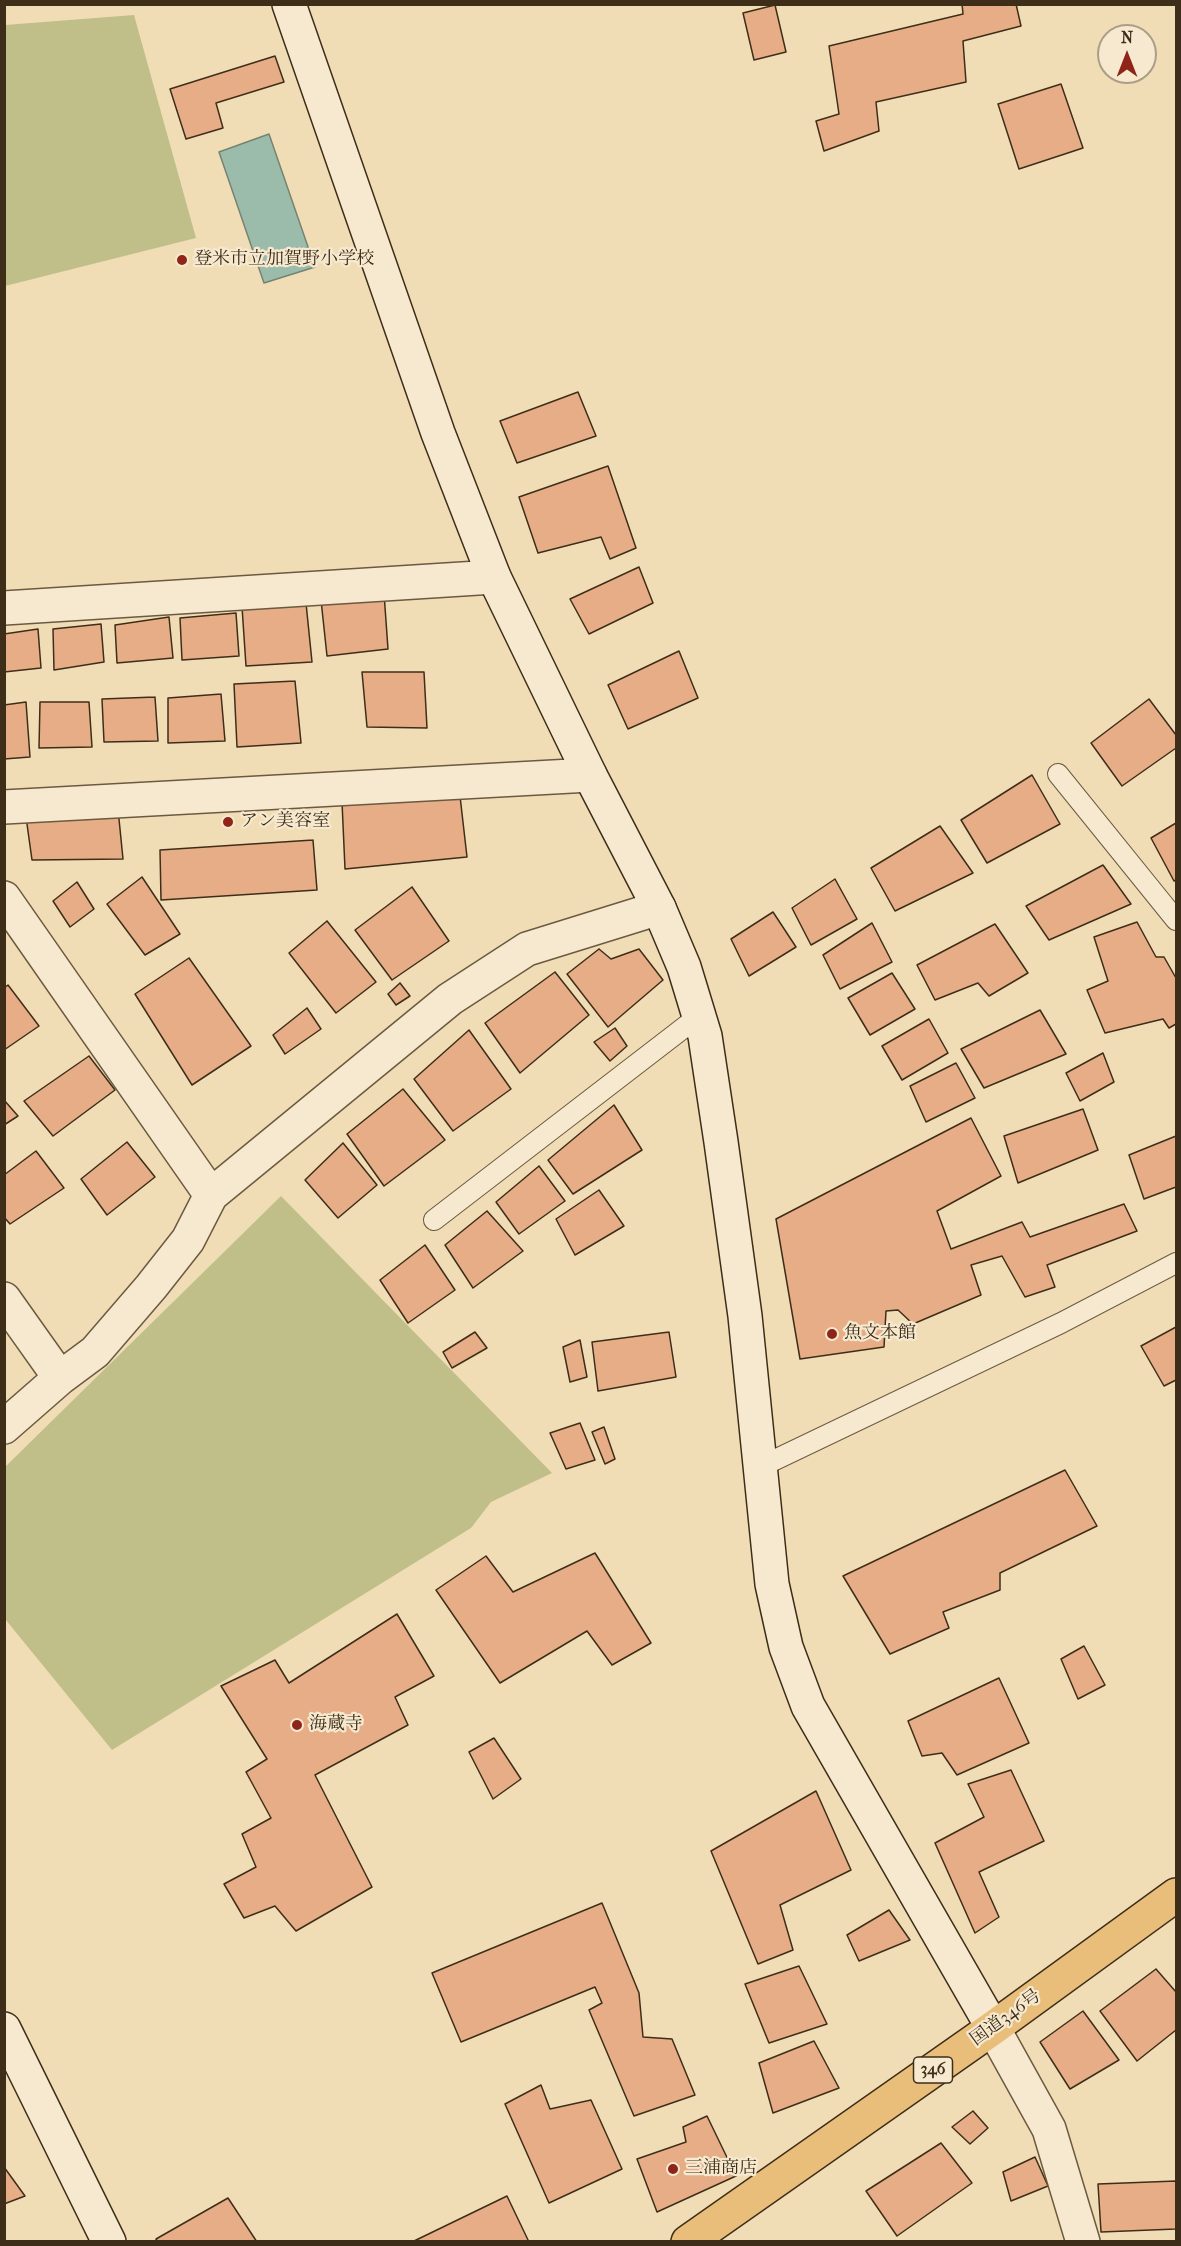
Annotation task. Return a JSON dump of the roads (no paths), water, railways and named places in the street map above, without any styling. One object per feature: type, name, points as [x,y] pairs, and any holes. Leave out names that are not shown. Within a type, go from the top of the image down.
[{"type":"highway","name":"国道346号","points":[[687,2241],[993,2028],[1176,1895]]},
{"type":"street","points":[[289,4],[438,433],[494,577],[590,775],[659,908],[684,967],[699,1016],[705,1036],[745,1316],[772,1584],[786,1647],[807,1706],[1049,2129],[1083,2241]]},
{"type":"street","points":[[4,608],[494,577]]},
{"type":"street","points":[[4,807],[590,775]]},
{"type":"street","points":[[4,898],[211,1195]]},
{"type":"street","points":[[4,1427],[60,1378],[95,1352],[188,1240],[211,1195],[450,999],[497,966],[527,949],[659,908]]},
{"type":"street","points":[[4,1299],[60,1378]]},
{"type":"street","points":[[4,2029],[109,2241]]},
{"type":"lane","points":[[1058,774],[1176,920]]},
{"type":"lane","points":[[434,1220],[699,1016]]},
{"type":"lane","points":[[760,1467],[1050,1328],[1176,1263]]},
{"type":"place","name":"登米市立加賀野小学校","points":[[182,260]]},
{"type":"place","name":"アン美容室","points":[[228,822]]},
{"type":"place","name":"魚文本館","points":[[832,1334]]},
{"type":"place","name":"海蔵寺","points":[[297,1725]]},
{"type":"place","name":"三浦商店","points":[[673,2169]]}]
